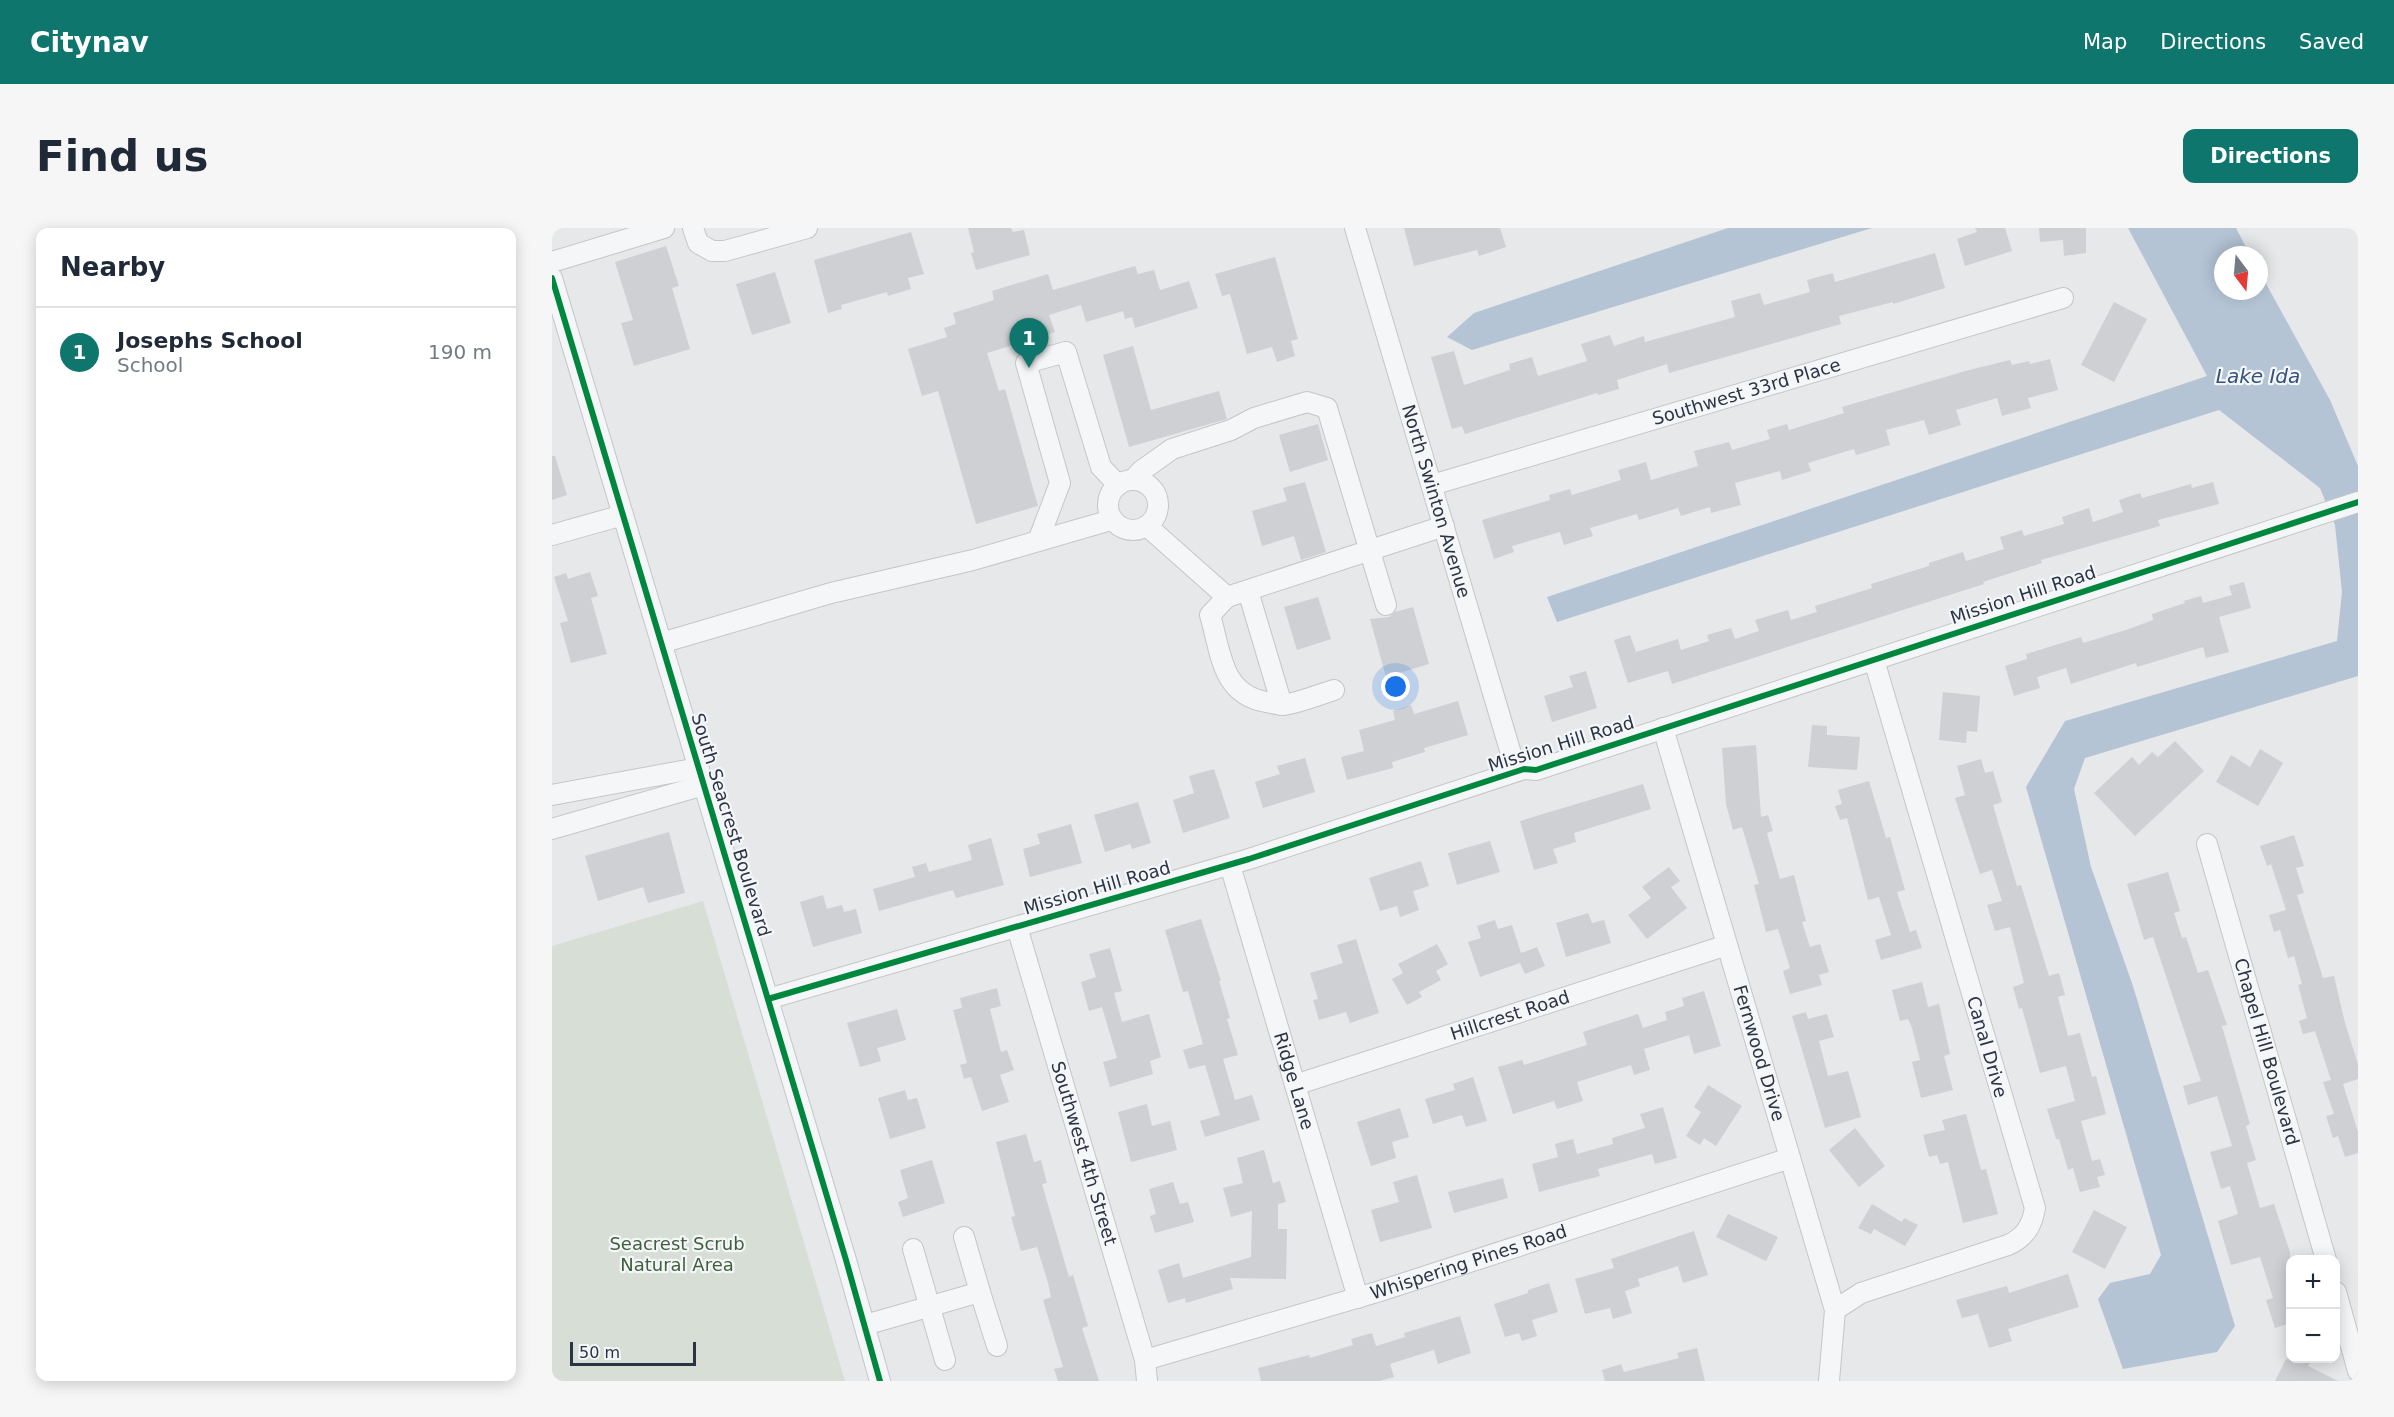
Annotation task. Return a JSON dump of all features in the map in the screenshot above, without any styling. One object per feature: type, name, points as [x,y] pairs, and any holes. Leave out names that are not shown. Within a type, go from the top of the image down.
[{"type":"street","points":[[552,262],[664,228]]},
{"type":"street","points":[[693,228],[698,243],[712,251],[725,251],[807,228]]},
{"type":"street","name":"North Swinton Avenue","points":[[1355,228],[1512,757],[1524,770]]},
{"type":"street","name":"South Seacrest Boulevard","points":[[552,278],[880,1381]]},
{"type":"street","name":"Southwest 33rd Place","points":[[1432,485],[2062,298]]},
{"type":"street","points":[[1038,541],[1060,483],[1026,363],[1066,352],[1101,467],[1126,483],[1148,485],[1157,498],[1156,513],[1147,526],[1140,529],[1125,529],[1111,520],[1107,505],[1109,497],[1126,483],[1141,471],[1172,449],[1231,430],[1254,418],[1307,402],[1326,408],[1386,605]]},
{"type":"street","name":"Mission Hill Road","points":[[768,999],[1230,865],[1524,770],[1536,770],[2358,502]]},
{"type":"street","points":[[552,535],[623,515]]},
{"type":"street","points":[[661,643],[831,593],[973,560],[1111,520]]},
{"type":"street","points":[[1147,526],[1227,597]]},
{"type":"street","points":[[1334,690],[1282,705],[1244,696],[1228,677],[1210,615],[1227,597],[1444,526]]},
{"type":"street","points":[[1248,591],[1282,705]]},
{"type":"street","name":"Canal Drive","points":[[1835,1310],[1861,1293],[2019,1240],[2033,1220],[2034,1208],[1874,660]]},
{"type":"street","name":"Fernwood Drive","points":[[1663,728],[1835,1310],[1829,1381]]},
{"type":"street","points":[[552,795],[701,776]]},
{"type":"street","points":[[552,829],[701,776]]},
{"type":"street","name":"Chapel Hill Boulevard","points":[[2207,844],[2325,1255]]},
{"type":"street","name":"Ridge Lane","points":[[1230,865],[1358,1298]]},
{"type":"street","name":"Southwest 4th Street","points":[[1017,927],[1145,1360],[1147,1381]]},
{"type":"street","name":"Hillcrest Road","points":[[1295,1085],[1727,945]]},
{"type":"street","name":"Whispering Pines Road","points":[[1145,1360],[1358,1298],[1790,1158]]},
{"type":"street","points":[[964,1237],[997,1346]]},
{"type":"street","points":[[913,1249],[945,1360]]},
{"type":"street","points":[[865,1325],[980,1292]]},
{"type":"street","points":[[2340,1306],[2358,1371]]},
{"type":"green space","name":"Seacrest Scrub Natural Area","points":[[703,901],[845,1381],[552,1381],[552,946]]},
{"type":"water","points":[[1728,228],[1872,228],[1472,350],[1447,337],[1474,313]]},
{"type":"water","name":"Lake Ida","points":[[2128,228],[2236,228],[2245,246],[2214,246],[2214,300],[2268,300],[2268,287],[2330,400],[2358,466],[2358,676],[2085,758],[2074,789],[2091,867],[2133,986],[2235,1326],[2217,1352],[2123,1369],[2098,1299],[2110,1283],[2150,1274],[2161,1255],[2026,787],[2065,721],[2337,641],[2342,592],[2335,525],[2320,488],[2219,410],[1557,622],[1547,597],[2207,376]]},
{"type":"building","points":[[968,228],[1011,228],[1013,232],[1024,230],[1030,255],[976,270]]},
{"type":"building","points":[[1404,228],[1500,228],[1506,247],[1479,256],[1477,250],[1414,266]]},
{"type":"building","points":[[1975,228],[2005,228],[2012,251],[1965,266],[1957,239],[1977,232]]},
{"type":"building","points":[[2039,228],[2086,228],[2086,253],[2064,256],[2063,240],[2040,242]]},
{"type":"building","points":[[911,232],[924,274],[908,278],[911,289],[888,296],[887,292],[841,305],[842,309],[828,313],[814,260]]},
{"type":"building","points":[[666,246],[679,286],[672,288],[690,349],[634,366],[621,323],[633,320],[615,262]]},
{"type":"building","points":[[1935,253],[1945,288],[1893,304],[1893,302],[1839,316],[1841,324],[1669,373],[1667,364],[1617,380],[1619,389],[1598,395],[1597,393],[1465,434],[1462,426],[1452,429],[1431,357],[1454,351],[1464,385],[1510,370],[1509,364],[1532,357],[1538,376],[1587,361],[1581,344],[1610,335],[1614,346],[1644,336],[1645,342],[1735,317],[1731,301],[1760,293],[1764,305],[1810,292],[1807,280],[1833,273],[1835,282]]},
{"type":"building","points":[[1275,257],[1298,339],[1291,341],[1295,356],[1277,362],[1272,347],[1247,354],[1230,294],[1222,296],[1215,274]]},
{"type":"building","points":[[1135,266],[1138,274],[1154,270],[1160,290],[1189,281],[1198,308],[1135,328],[1132,317],[1125,319],[1123,311],[1086,322],[1081,305],[1049,315],[1055,332],[987,353],[999,391],[1005,389],[1038,506],[976,524],[938,391],[922,396],[908,349],[947,337],[944,328],[956,324],[953,313],[994,300],[992,291],[1048,274],[1053,290]]},
{"type":"building","points":[[775,272],[791,323],[752,335],[736,284]]},
{"type":"building","points":[[2114,302],[2147,319],[2114,382],[2081,365]]},
{"type":"building","points":[[1133,346],[1151,410],[1219,391],[1227,419],[1129,447],[1103,355]]},
{"type":"building","points":[[2050,359],[2058,390],[2028,398],[2031,408],[2002,416],[1997,398],[1956,410],[1961,425],[1929,435],[1924,420],[1886,430],[1890,445],[1856,455],[1854,449],[1808,463],[1811,471],[1782,480],[1780,471],[1735,483],[1741,505],[1711,513],[1710,507],[1681,516],[1678,508],[1639,520],[1637,514],[1590,528],[1593,536],[1564,545],[1560,532],[1512,546],[1514,552],[1494,559],[1482,520],[1550,500],[1549,495],[1570,489],[1572,495],[1621,480],[1618,470],[1646,462],[1651,480],[1698,466],[1694,451],[1729,442],[1732,450],[1770,439],[1767,430],[1787,424],[1789,430],[1844,413],[1842,407],[1969,370],[2010,360],[2012,365],[2029,361],[2030,364]]},
{"type":"building","points":[[1318,424],[1328,460],[1290,472],[1279,435]]},
{"type":"building","points":[[552,456],[555,456],[567,495],[552,500]]},
{"type":"building","points":[[1305,482],[1326,552],[1301,560],[1294,536],[1262,546],[1252,511],[1287,501],[1283,488]]},
{"type":"building","points":[[2213,482],[2219,504],[2158,520],[2160,526],[2041,560],[2042,563],[1983,582],[1984,584],[1672,684],[1668,671],[1628,683],[1614,640],[1630,635],[1636,652],[1678,639],[1681,650],[1709,641],[1707,635],[1731,628],[1735,639],[1759,631],[1755,620],[1788,610],[1791,620],[1817,612],[1815,606],[1872,588],[1871,584],[1929,566],[1929,563],[1963,552],[1966,561],[2004,549],[2000,537],[2022,530],[2024,536],[2064,524],[2062,517],[2089,508],[2093,522],[2123,512],[2119,500],[2140,493],[2142,498],[2191,484],[2192,488]]},
{"type":"building","points":[[590,572],[598,596],[591,598],[607,654],[571,663],[560,623],[568,621],[554,577],[566,573],[568,579]]},
{"type":"building","points":[[2244,582],[2251,608],[2219,617],[2229,652],[2206,658],[2203,647],[2137,667],[2136,663],[2071,684],[2066,668],[2037,677],[2040,688],[2014,696],[2005,666],[2027,659],[2026,654],[2081,637],[2083,643],[2126,630],[2153,620],[2152,614],[2201,596],[2203,603],[2232,595],[2229,586]]},
{"type":"building","points":[[1318,597],[1331,639],[1297,650],[1284,607]]},
{"type":"building","points":[[1413,607],[1429,664],[1386,677],[1370,619],[1389,617],[1395,612]]},
{"type":"building","points":[[1586,671],[1597,708],[1552,722],[1544,696],[1573,687],[1569,676]]},
{"type":"building","points":[[1943,692],[1980,696],[1977,732],[1967,731],[1966,743],[1939,740]]},
{"type":"building","points":[[1458,701],[1468,735],[1424,748],[1425,752],[1392,762],[1393,768],[1347,780],[1341,757],[1364,751],[1359,730],[1395,720],[1393,711],[1411,705],[1414,714]]},
{"type":"building","points":[[1812,725],[1827,726],[1827,735],[1860,737],[1857,770],[1808,767]]},
{"type":"building","points":[[2175,741],[2204,771],[2135,836],[2094,793],[2132,757],[2139,765],[2152,752],[2158,757]]},
{"type":"building","points":[[1756,745],[1761,817],[1768,815],[1773,831],[1767,833],[1780,879],[1794,875],[1806,921],[1802,922],[1810,947],[1820,944],[1829,972],[1819,975],[1822,985],[1790,994],[1783,971],[1790,968],[1778,929],[1766,932],[1754,885],[1759,884],[1742,827],[1733,830],[1726,804],[1722,748]]},
{"type":"building","points":[[2260,749],[2283,763],[2258,806],[2216,782],[2231,755],[2250,767]]},
{"type":"building","points":[[1305,758],[1315,792],[1263,808],[1255,782],[1280,774],[1277,766]]},
{"type":"building","points":[[1981,759],[1985,773],[1993,771],[2002,802],[1993,805],[2017,886],[2021,885],[2049,976],[2059,973],[2065,995],[2058,997],[2068,1036],[2080,1033],[2092,1077],[2096,1076],[2106,1114],[2081,1121],[2092,1161],[2100,1159],[2105,1175],[2097,1177],[2100,1187],[2080,1192],[2073,1168],[2068,1170],[2059,1139],[2056,1139],[2047,1109],[2075,1101],[2066,1066],[2040,1073],[2022,1008],[2019,1009],[2013,987],[2024,983],[2010,927],[1995,931],[1987,905],[2002,901],[1992,870],[1980,874],[1955,798],[1965,795],[1957,766]]},
{"type":"building","points":[[1214,769],[1230,818],[1183,833],[1173,800],[1194,793],[1189,776]]},
{"type":"building","points":[[1869,781],[1886,838],[1890,837],[1905,890],[1897,892],[1910,932],[1916,930],[1922,948],[1881,960],[1875,940],[1891,935],[1879,897],[1868,900],[1847,818],[1840,820],[1835,806],[1842,804],[1838,790]]},
{"type":"building","points":[[1643,784],[1651,809],[1574,833],[1576,842],[1553,849],[1558,863],[1534,870],[1520,821]]},
{"type":"building","points":[[1138,802],[1151,843],[1132,849],[1130,844],[1105,852],[1094,815]]},
{"type":"building","points":[[1071,824],[1082,863],[1030,877],[1023,849],[1040,844],[1037,834]]},
{"type":"building","points":[[669,832],[685,893],[648,903],[643,887],[598,901],[585,856]]},
{"type":"building","points":[[2294,835],[2304,866],[2296,868],[2304,893],[2297,895],[2323,978],[2334,976],[2358,1064],[2358,1079],[2343,1084],[2358,1132],[2358,1153],[2345,1157],[2338,1136],[2333,1138],[2326,1116],[2334,1114],[2323,1082],[2331,1080],[2315,1031],[2303,1034],[2299,1021],[2307,1018],[2298,985],[2302,984],[2294,956],[2288,958],[2280,930],[2274,932],[2269,915],[2286,910],[2271,864],[2267,866],[2260,846]]},
{"type":"building","points":[[991,838],[1004,885],[956,898],[953,890],[879,911],[873,889],[915,877],[912,867],[926,863],[929,872],[972,860],[968,845]]},
{"type":"building","points":[[1490,841],[1500,872],[1457,885],[1448,853]]},
{"type":"building","points":[[1421,861],[1429,886],[1413,891],[1419,910],[1400,917],[1397,906],[1380,911],[1369,878]]},
{"type":"building","points":[[1669,867],[1680,881],[1671,887],[1687,908],[1647,939],[1628,915],[1651,898],[1642,887]]},
{"type":"building","points":[[2168,872],[2180,911],[2174,913],[2182,938],[2186,937],[2198,973],[2208,970],[2227,1025],[2222,1026],[2250,1124],[2246,1126],[2256,1160],[2247,1163],[2260,1208],[2274,1204],[2290,1252],[2290,1255],[2286,1255],[2286,1324],[2275,1328],[2266,1300],[2273,1298],[2260,1257],[2231,1265],[2218,1221],[2238,1214],[2230,1186],[2221,1189],[2210,1152],[2232,1146],[2217,1096],[2188,1105],[2183,1086],[2201,1081],[2153,937],[2144,940],[2127,884]]},
{"type":"building","points":[[823,895],[827,909],[842,905],[844,912],[856,909],[862,933],[813,947],[800,902]]},
{"type":"building","points":[[1588,913],[1592,923],[1604,920],[1611,943],[1566,957],[1556,923]]},
{"type":"building","points":[[1201,919],[1221,981],[1219,981],[1230,1018],[1227,1019],[1238,1055],[1223,1059],[1235,1100],[1252,1095],[1260,1120],[1205,1137],[1200,1121],[1220,1115],[1205,1065],[1189,1069],[1183,1050],[1203,1044],[1188,991],[1183,992],[1165,930]]},
{"type":"building","points":[[1495,920],[1498,929],[1512,925],[1521,953],[1537,947],[1545,966],[1525,974],[1520,963],[1480,977],[1468,942],[1481,938],[1477,926]]},
{"type":"building","points":[[1356,939],[1379,1013],[1350,1023],[1346,1012],[1319,1020],[1313,1000],[1318,999],[1310,973],[1343,963],[1337,945]]},
{"type":"building","points":[[1437,944],[1448,964],[1436,971],[1441,980],[1419,992],[1422,997],[1407,1005],[1392,979],[1403,973],[1398,964]]},
{"type":"building","points":[[1110,948],[1122,991],[1114,993],[1122,1022],[1149,1014],[1161,1057],[1150,1061],[1153,1074],[1110,1087],[1103,1062],[1117,1058],[1102,1007],[1089,1011],[1081,982],[1096,977],[1089,954]]},
{"type":"building","points":[[1922,982],[1928,1007],[1939,1004],[1950,1054],[1944,1056],[1953,1090],[1921,1098],[1912,1062],[1920,1060],[1912,1028],[1908,1019],[1900,1021],[1892,990]]},
{"type":"building","points":[[997,988],[1001,1006],[990,1009],[1001,1052],[1007,1050],[1014,1070],[1000,1075],[1009,1102],[982,1111],[971,1077],[964,1079],[960,1065],[967,1063],[953,1010],[962,1008],[960,998]]},
{"type":"building","points":[[1704,991],[1721,1046],[1694,1054],[1689,1035],[1644,1049],[1650,1070],[1634,1075],[1631,1065],[1577,1082],[1583,1101],[1557,1109],[1554,1101],[1513,1114],[1498,1067],[1522,1060],[1524,1065],[1587,1045],[1583,1032],[1638,1014],[1643,1028],[1667,1020],[1665,1012],[1684,1006],[1682,998]]},
{"type":"building","points":[[897,1009],[906,1040],[877,1048],[881,1061],[860,1067],[847,1023]]},
{"type":"building","points":[[1806,1012],[1808,1019],[1827,1014],[1834,1037],[1819,1041],[1828,1076],[1848,1071],[1861,1117],[1825,1128],[1792,1016]]},
{"type":"building","points":[[1473,1077],[1487,1121],[1466,1127],[1462,1115],[1433,1124],[1425,1099],[1455,1090],[1453,1084]]},
{"type":"building","points":[[1708,1085],[1742,1106],[1716,1146],[1704,1138],[1700,1145],[1686,1136],[1701,1112],[1694,1107]]},
{"type":"building","points":[[905,1090],[908,1100],[917,1098],[926,1128],[890,1139],[878,1098]]},
{"type":"building","points":[[1147,1104],[1152,1126],[1170,1121],[1177,1150],[1131,1162],[1118,1112]]},
{"type":"building","points":[[1663,1107],[1677,1158],[1655,1164],[1652,1154],[1598,1169],[1600,1176],[1539,1192],[1532,1164],[1558,1157],[1555,1144],[1573,1139],[1577,1154],[1613,1144],[1612,1138],[1645,1128],[1640,1114]]},
{"type":"building","points":[[1400,1108],[1409,1137],[1392,1142],[1396,1158],[1371,1166],[1357,1122]]},
{"type":"building","points":[[1966,1114],[1981,1170],[1986,1169],[1998,1214],[1963,1223],[1948,1162],[1940,1164],[1937,1155],[1929,1157],[1923,1135],[1945,1130],[1942,1120]]},
{"type":"building","points":[[1855,1128],[1885,1166],[1859,1187],[1829,1150]]},
{"type":"building","points":[[1026,1134],[1034,1162],[1041,1160],[1047,1183],[1042,1184],[1069,1277],[1073,1275],[1088,1326],[1082,1328],[1099,1381],[1058,1381],[1054,1369],[1063,1367],[1043,1300],[1051,1297],[1048,1283],[1037,1247],[1021,1251],[1011,1217],[1015,1216],[996,1142]]},
{"type":"building","points":[[1264,1150],[1273,1183],[1280,1181],[1286,1202],[1278,1204],[1278,1229],[1287,1229],[1286,1279],[1230,1278],[1233,1289],[1186,1303],[1185,1298],[1168,1303],[1158,1270],[1179,1263],[1183,1278],[1251,1257],[1252,1211],[1231,1217],[1223,1188],[1243,1183],[1237,1158]]},
{"type":"building","points":[[932,1160],[945,1203],[903,1217],[898,1202],[908,1198],[900,1170]]},
{"type":"building","points":[[1417,1175],[1432,1228],[1380,1242],[1371,1210],[1399,1202],[1393,1182]]},
{"type":"building","points":[[1503,1178],[1508,1198],[1454,1213],[1448,1192]]},
{"type":"building","points":[[1173,1182],[1180,1204],[1188,1202],[1194,1222],[1155,1233],[1150,1216],[1156,1214],[1149,1189]]},
{"type":"building","points":[[1872,1204],[1902,1222],[1904,1218],[1918,1225],[1905,1246],[1874,1229],[1871,1234],[1858,1228]]},
{"type":"building","points":[[2094,1210],[2127,1227],[2105,1269],[2072,1252]]},
{"type":"building","points":[[1728,1214],[1778,1237],[1766,1261],[1716,1237]]},
{"type":"building","points":[[1694,1231],[1708,1275],[1683,1283],[1678,1266],[1638,1279],[1640,1286],[1625,1291],[1632,1313],[1613,1319],[1610,1308],[1585,1314],[1575,1279],[1614,1268],[1611,1259]]},
{"type":"building","points":[[2068,1274],[2079,1307],[2008,1329],[2012,1341],[1989,1348],[1978,1314],[1962,1318],[1956,1300],[2007,1286],[2009,1293]]},
{"type":"building","points":[[1549,1283],[1558,1312],[1532,1320],[1537,1336],[1522,1341],[1519,1333],[1505,1337],[1494,1304],[1528,1293],[1528,1290]]},
{"type":"building","points":[[1460,1316],[1471,1353],[1438,1364],[1434,1350],[1390,1364],[1394,1377],[1380,1381],[1261,1381],[1258,1368],[1309,1355],[1310,1358],[1353,1345],[1351,1339],[1372,1333],[1376,1346],[1405,1337],[1404,1333]]},
{"type":"building","points":[[1697,1348],[1705,1381],[1605,1381],[1602,1370],[1621,1364],[1624,1372],[1679,1358],[1677,1353]]},
{"type":"building","points":[[2286,1359],[2286,1363],[2310,1363],[2308,1366],[2338,1381],[2275,1381]]},
{"type":"cycle path","points":[[552,278],[846,1260],[880,1381]]},
{"type":"cycle path","points":[[768,999],[1249,859],[1524,769],[1536,770],[2358,502]]},
{"type":"place","name":"Josephs School","points":[[1029,368]]}]
